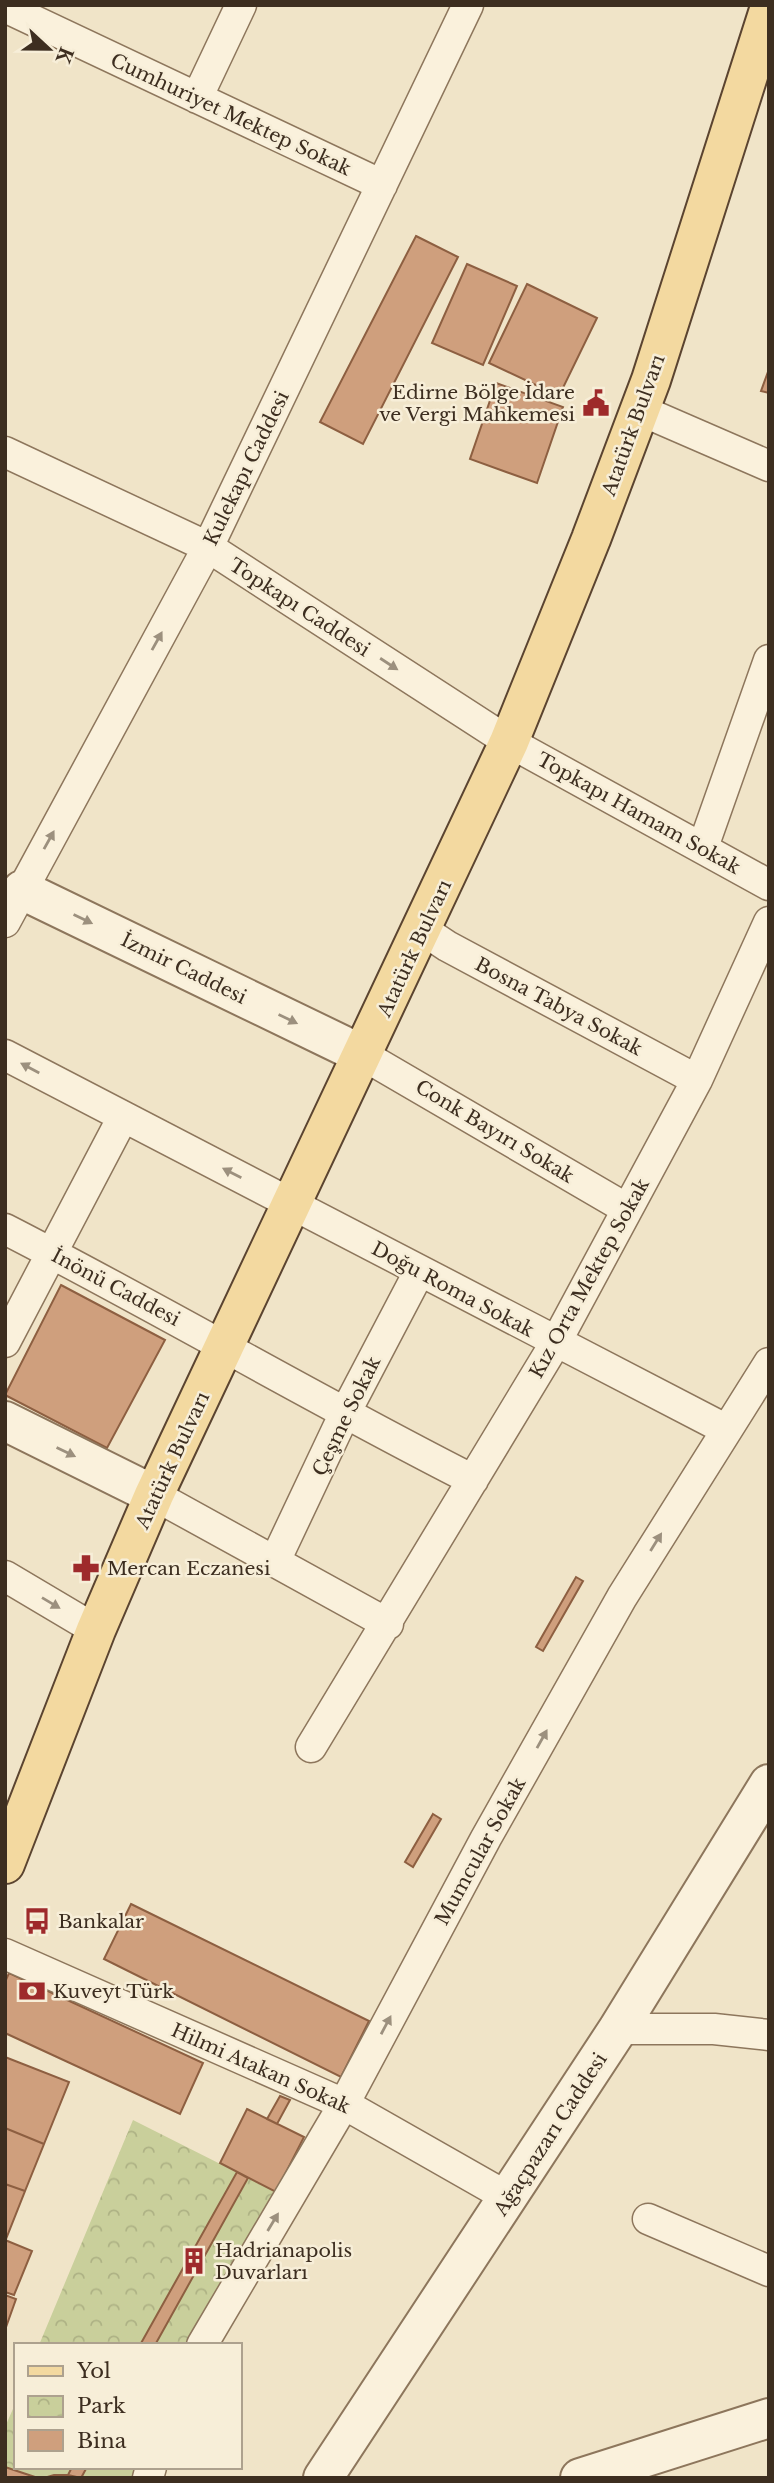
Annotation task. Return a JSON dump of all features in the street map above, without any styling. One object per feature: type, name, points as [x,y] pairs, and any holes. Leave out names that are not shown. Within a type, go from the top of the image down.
[{"type":"main road","name":"Atatürk Bulvarı","points":[[5,1864],[96,1630],[154,1495],[423,930],[509,742],[640,410],[691,261],[769,9]]},
{"type":"street","points":[[197,98],[241,5]]},
{"type":"street","name":"Kulekapı Caddesi","points":[[11,898],[208,547],[468,5]]},
{"type":"street","name":"Cumhuriyet Mektep Sokak","points":[[5,7],[382,185]]},
{"type":"street","points":[[640,410],[769,466]]},
{"type":"street","name":"Topkapı Caddesi","points":[[5,452],[208,547],[509,742]]},
{"type":"street","points":[[703,847],[769,660]]},
{"type":"street","name":"Topkapı Hamam Sokak","points":[[509,742],[769,885]]},
{"type":"street","name":"İzmir Caddesi","points":[[11,898],[363,1055]]},
{"type":"street","name":"Kız Orta Mektep Sokak","points":[[312,1747],[556,1342],[697,1080],[769,922]]},
{"type":"street","name":"Bosna Tabya Sokak","points":[[423,930],[447,946],[697,1080]]},
{"type":"street","name":"Doğu Roma Sokak","points":[[5,1055],[727,1430]]},
{"type":"street","name":"Conk Bayırı Sokak","points":[[363,1055],[627,1209]]},
{"type":"street","points":[[5,1342],[54,1254],[122,1117]]},
{"type":"street","name":"İnönü Caddesi","points":[[5,1229],[225,1346],[344,1415],[473,1480]]},
{"type":"street","name":"Çeşme Sokak","points":[[275,1561],[344,1415],[419,1272]]},
{"type":"street","name":"Mumcular Sokak","points":[[203,2343],[344,2104],[486,1838],[615,1609],[769,1363]]},
{"type":"street","points":[[5,1421],[154,1495],[388,1624]]},
{"type":"street","points":[[5,1576],[96,1630]]},
{"type":"street","name":"Ağaçpazarı Caddesi","points":[[323,2478],[509,2199],[618,2029],[769,1784]]},
{"type":"street","name":"Hilmi Atakan Sokak","points":[[5,1954],[344,2104],[509,2199]]},
{"type":"street","points":[[618,2029],[714,2029],[769,2035]]},
{"type":"street","points":[[648,2219],[769,2271]]},
{"type":"street","points":[[580,2478],[769,2418]]},
{"type":"green space","points":[[133,2120],[276,2192],[193,2343],[40,2343]]},
{"type":"green space","points":[[14,2407],[14,2469],[134,2469],[132,2478],[5,2478],[5,2427]]},
{"type":"building","points":[[416,236],[458,257],[363,444],[320,422]]},
{"type":"building","points":[[467,264],[517,286],[483,365],[432,343]]},
{"type":"building","points":[[527,284],[597,318],[559,396],[489,363]]},
{"type":"building","points":[[769,369],[769,393],[761,391]]},
{"type":"building","points":[[496,383],[563,407],[537,483],[470,459]]},
{"type":"building","points":[[61,1285],[165,1340],[107,1448],[5,1395]]},
{"type":"building","points":[[576,1577],[583,1581],[543,1651],[536,1647]]},
{"type":"building","points":[[433,1814],[441,1819],[413,1867],[405,1862]]},
{"type":"building","points":[[131,1904],[369,2021],[341,2077],[104,1959]]},
{"type":"building","points":[[9,1973],[203,2063],[180,2114],[5,2033],[5,1982]]},
{"type":"building","points":[[5,2057],[69,2082],[44,2144],[5,2128]]},
{"type":"building","points":[[280,2096],[290,2100],[277,2124],[267,2119]]},
{"type":"building","points":[[247,2109],[304,2137],[276,2192],[220,2163]]},
{"type":"building","points":[[5,2128],[44,2144],[25,2191],[5,2184]]},
{"type":"building","name":"Hadrianapolis Duvarları","points":[[237,2172],[248,2178],[156,2343],[141,2343]]},
{"type":"building","points":[[5,2184],[25,2191],[6,2239],[5,2239]]},
{"type":"building","points":[[5,2240],[32,2251],[14,2295],[5,2292]]},
{"type":"building","points":[[5,2295],[16,2299],[5,2330]]},
{"type":"building","points":[[5,2467],[38,2478],[5,2478]]},
{"type":"building","points":[[71,2469],[86,2469],[81,2478],[68,2475]]},
{"type":"building","points":[[68,2475],[76,2478],[44,2478]]},
{"type":"place","name":"Edirne Bölge İdare ve Vergi Mahkemesi","points":[[596,403]]},
{"type":"place","name":"Mercan Eczanesi","points":[[86,1568]]},
{"type":"place","name":"Bankalar","points":[[37,1921]]},
{"type":"place","name":"Kuveyt Türk","points":[[32,1991]]},
{"type":"place","name":"Hadrianapolis Duvarları","points":[[194,2261]]}]
